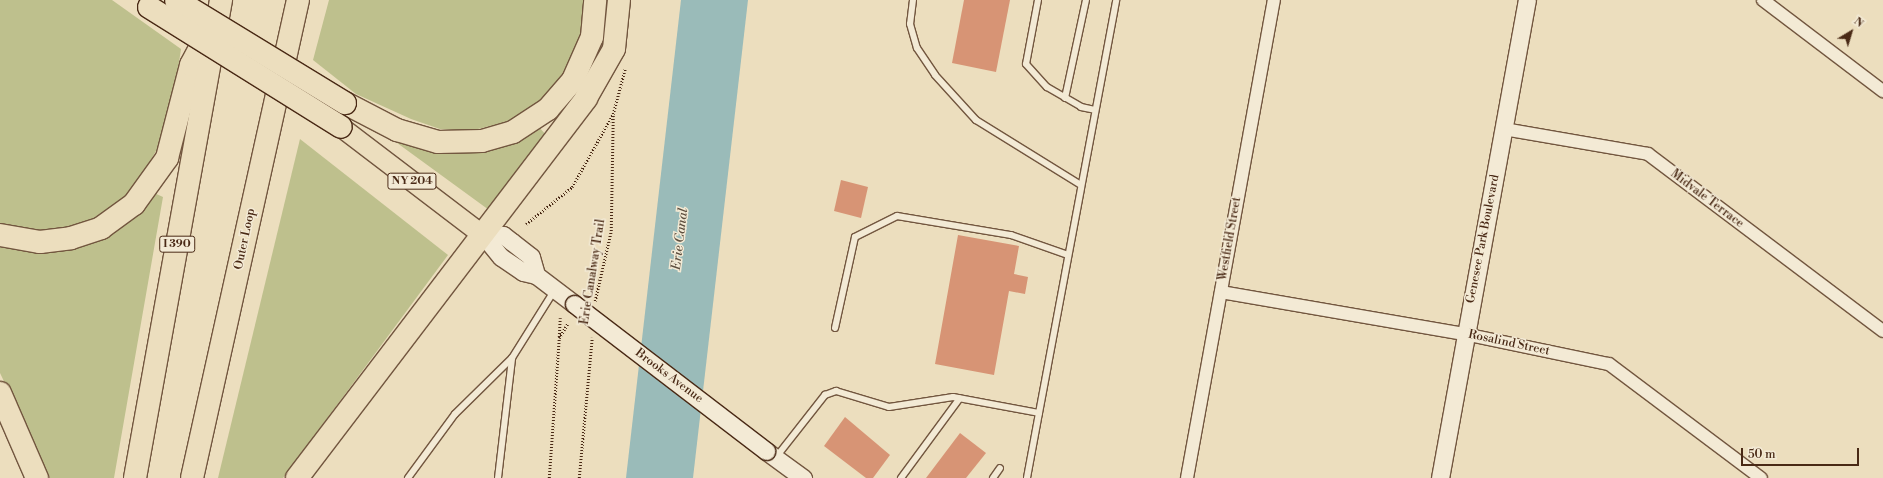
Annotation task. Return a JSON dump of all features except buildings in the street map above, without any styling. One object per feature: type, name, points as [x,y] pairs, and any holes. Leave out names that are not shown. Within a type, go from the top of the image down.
[{"type":"highway","points":[[176,0],[345,103],[384,124],[426,140],[461,143],[508,134],[540,116],[573,80],[592,37],[595,0]]},
{"type":"highway","name":"Outer Loop","points":[[192,478],[298,0]]},
{"type":"highway","points":[[288,44],[311,0]]},
{"type":"highway","points":[[297,478],[485,236],[593,88],[614,48],[619,0]]},
{"type":"highway","points":[[143,4],[341,127]]},
{"type":"highway","points":[[0,235],[40,242],[71,238],[102,228],[134,204],[167,158],[191,65],[221,5]]},
{"type":"highway","name":"I 390","points":[[135,478],[221,5]]},
{"type":"highway","points":[[0,393],[37,478]]},
{"type":"main road","name":"Brooks Avenue","points":[[341,127],[485,236]]},
{"type":"street","name":"Westfield Street","points":[[1187,478],[1274,0]]},
{"type":"street","name":"Genesee Park Boulevard","points":[[1440,478],[1527,0]]},
{"type":"street","points":[[1763,0],[1883,91]]},
{"type":"street","name":"Midvale Terrace","points":[[1504,129],[1648,154],[1883,331]]},
{"type":"street","name":"Brooks Avenue","points":[[485,236],[492,250],[501,257],[523,272],[536,275],[803,478]]},
{"type":"street","name":"Rosalind Street","points":[[1221,292],[1465,334],[1609,364],[1760,478]]},
{"type":"lane","points":[[913,0],[910,24],[915,42],[935,75],[976,120],[1081,185]]},
{"type":"lane","points":[[1038,0],[1026,64],[1047,87],[1065,98],[1095,110]]},
{"type":"lane","points":[[1065,98],[1086,0]]},
{"type":"lane","points":[[1027,478],[1116,0]]},
{"type":"lane","points":[[835,328],[855,237],[897,216],[1011,235],[1068,255]]},
{"type":"lane","points":[[408,478],[455,414],[512,358],[555,290]]},
{"type":"lane","points":[[498,478],[512,358]]},
{"type":"lane","points":[[771,454],[825,395],[836,391],[889,407],[960,398],[1039,413]]},
{"type":"lane","points":[[901,478],[960,398]]},
{"type":"lane","points":[[993,478],[1000,468]]},
{"type":"path","name":"Erie Canalway Trail","points":[[593,309],[611,231],[613,114],[626,64]]},
{"type":"path","points":[[526,224],[572,187],[613,114]]},
{"type":"path","points":[[549,478],[560,318]]},
{"type":"path","points":[[559,338],[568,324]]},
{"type":"path","name":"Erie Canalway Trail","points":[[578,478],[592,331]]},
{"type":"green space","points":[[0,0],[112,0],[181,49],[173,103],[160,144],[133,191],[100,217],[55,231],[35,231],[0,224]]},
{"type":"green space","points":[[329,0],[583,0],[584,12],[581,34],[572,59],[559,82],[540,103],[518,119],[470,131],[440,129],[411,119],[356,94],[313,60]]},
{"type":"green space","points":[[538,126],[547,136],[489,210],[393,140],[450,151],[479,152],[510,144]]},
{"type":"green space","points":[[300,139],[448,255],[283,478],[218,478]]},
{"type":"green space","points":[[152,192],[163,197],[114,478],[50,478],[0,373],[0,245],[29,251]]},
{"type":"water","name":"Erie Canal","points":[[681,0],[748,0],[693,478],[626,478]]}]
